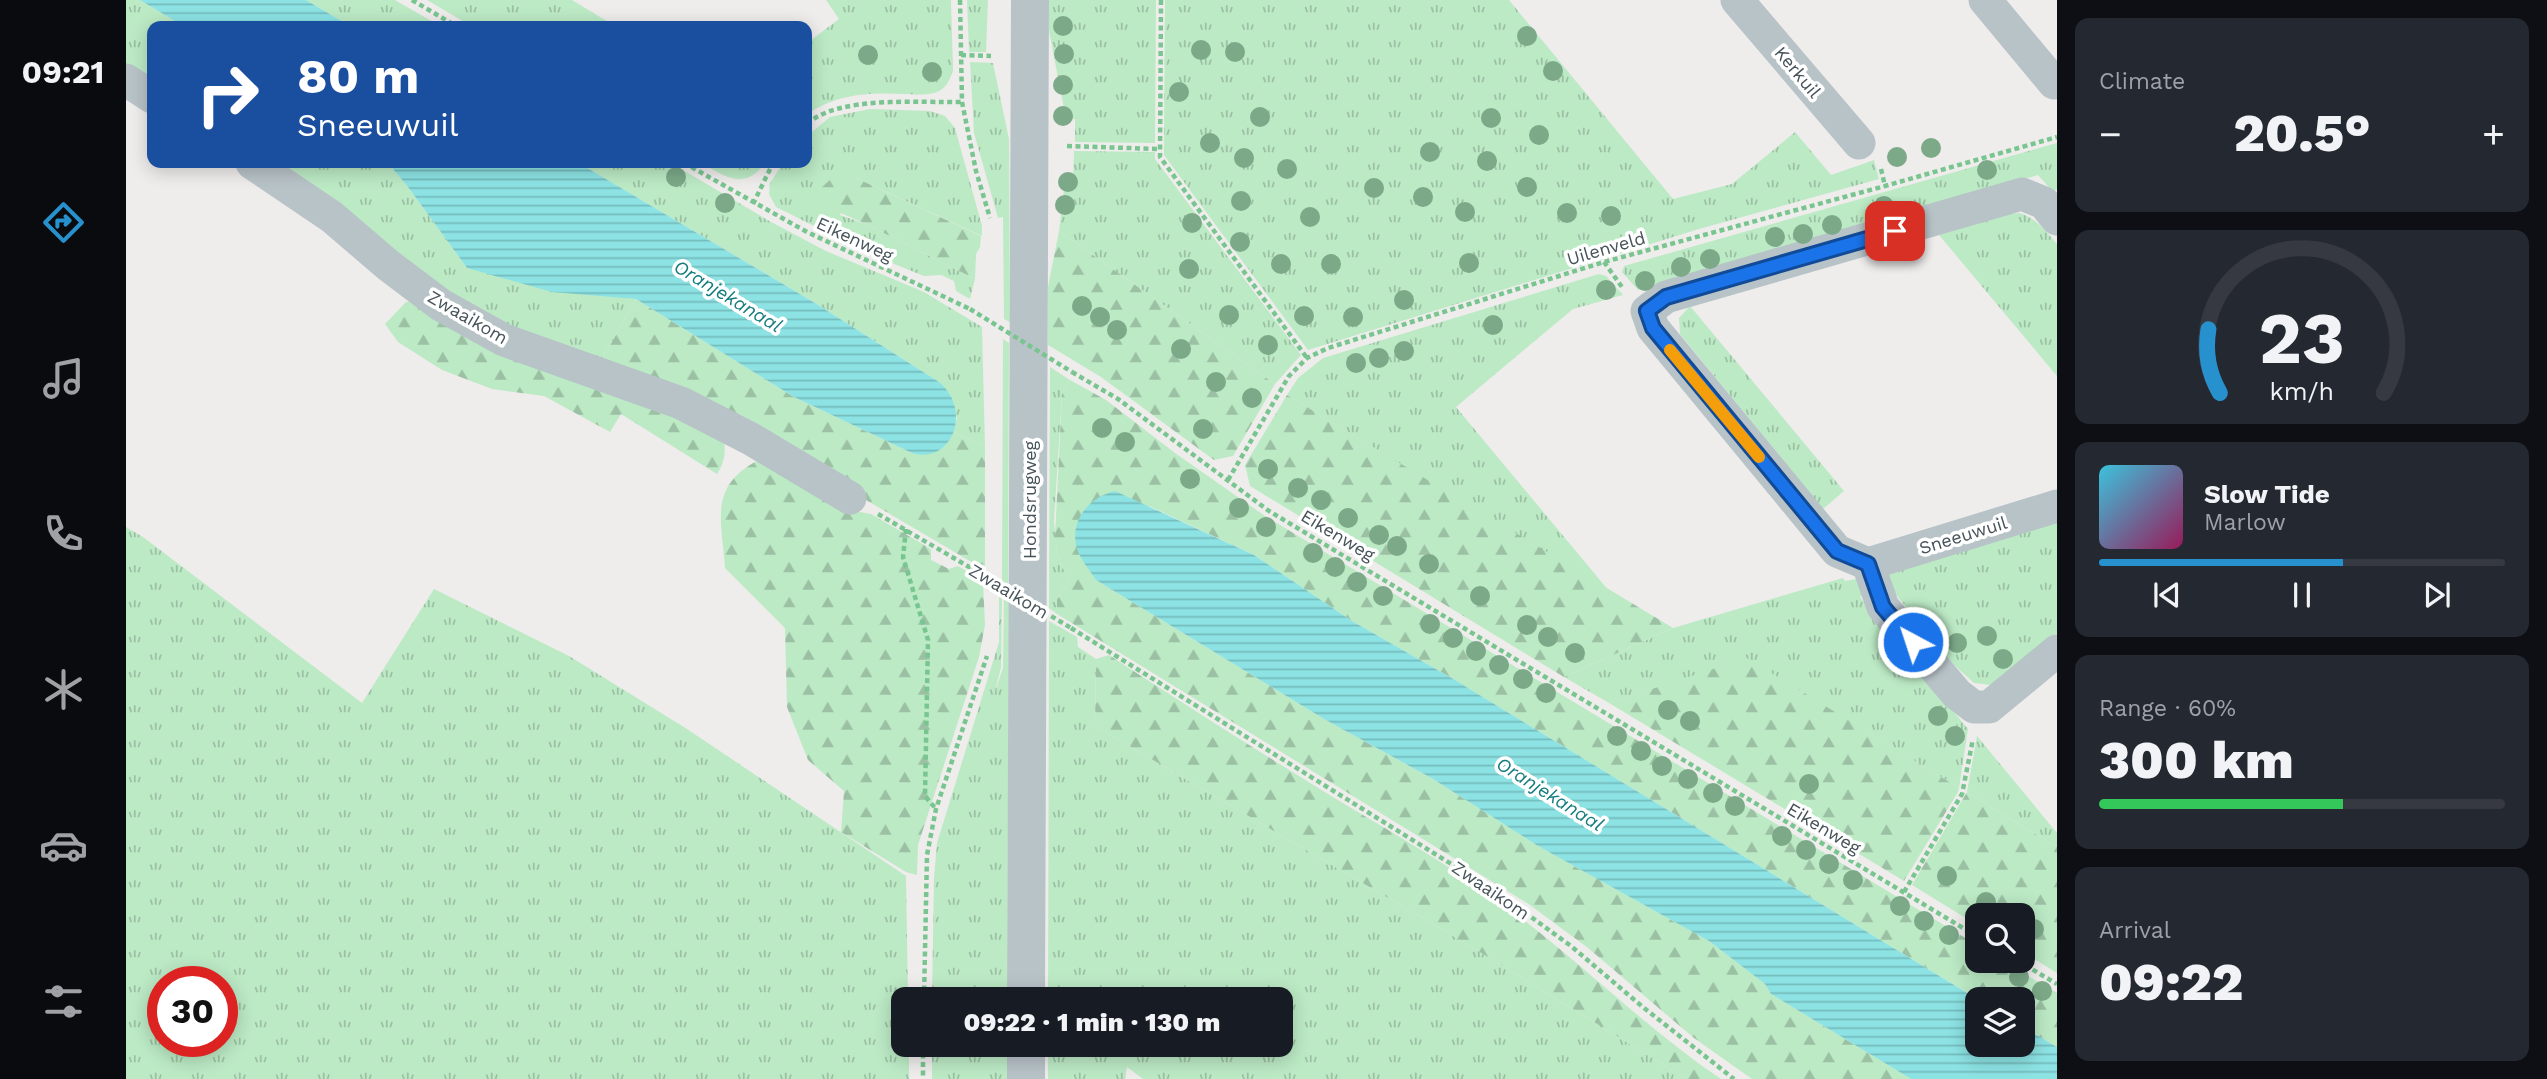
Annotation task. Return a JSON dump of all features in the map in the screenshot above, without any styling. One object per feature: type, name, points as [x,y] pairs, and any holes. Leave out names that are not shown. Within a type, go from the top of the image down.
[{"type":"street","name":"Hondsrugweg","points":[[1026,987],[1030,0]]},
{"type":"street","name":"Kerkuil","points":[[1737,0],[1859,144]]},
{"type":"street","points":[[1985,0],[2054,83]]},
{"type":"street","points":[[126,80],[147,94]]},
{"type":"street","name":"Zwaaikom","points":[[259,168],[332,217],[388,265],[441,305],[504,340],[681,403],[751,439],[850,498]]},
{"type":"street","points":[[2057,219],[2044,203],[2022,194],[1666,297],[1647,311],[1653,328],[1837,551],[1868,564],[1883,607],[1957,694],[1975,707],[1989,707],[2057,651]]},
{"type":"street","name":"Sneeuwuil","points":[[1868,564],[2057,506]]},
{"type":"street","points":[[1026,1057],[1026,1079]]},
{"type":"path","points":[[412,0],[448,21]]},
{"type":"path","points":[[960,0],[962,102],[976,171],[990,219]]},
{"type":"path","points":[[1161,0],[1160,157],[1307,358]]},
{"type":"path","points":[[961,55],[992,56]]},
{"type":"path","points":[[812,120],[854,104],[962,102]]},
{"type":"path","name":"Uilenveld","points":[[1228,480],[1289,376],[1307,358],[1328,348],[1604,262],[2057,137]]},
{"type":"path","points":[[1067,146],[1159,149]]},
{"type":"path","name":"Eikenweg","points":[[692,168],[807,232],[970,310],[1118,399],[1269,511],[1965,929]]},
{"type":"path","points":[[753,204],[771,168]]},
{"type":"path","points":[[993,315],[993,328]]},
{"type":"path","name":"Zwaaikom","points":[[850,498],[1071,628],[1497,892],[1571,946],[1734,1079]]},
{"type":"path","points":[[906,530],[903,557],[928,640],[925,796],[936,809]]},
{"type":"path","points":[[993,579],[993,592]]},
{"type":"path","points":[[924,987],[927,855],[936,809],[988,655]]},
{"type":"path","points":[[1903,892],[1962,794],[1974,732],[1975,707]]},
{"type":"path","points":[[2035,971],[2057,984]]},
{"type":"path","points":[[923,1057],[923,1079]]},
{"type":"green space","points":[[126,0],[140,0],[175,21],[147,21],[147,83],[126,69]]},
{"type":"green space","points":[[306,0],[395,0],[431,21],[342,21]]},
{"type":"green space","points":[[427,0],[572,0],[607,21],[463,21]]},
{"type":"green space","points":[[826,0],[951,0],[953,71],[947,83],[940,91],[929,94],[877,93],[853,96],[841,98],[812,111],[812,39],[839,19]]},
{"type":"green space","points":[[967,0],[988,0],[986,52],[969,52]]},
{"type":"green space","points":[[1049,0],[1156,0],[1155,143],[1075,142],[1075,119],[1066,119],[1049,31]]},
{"type":"green space","points":[[1165,0],[1509,0],[1673,199],[1732,184],[1795,132],[1831,175],[1874,160],[1879,179],[1699,229],[1308,350],[1164,155]]},
{"type":"green space","points":[[970,62],[993,63],[1009,139],[1010,322],[1004,319],[1003,217],[998,218],[974,133]]},
{"type":"green space","points":[[870,109],[930,111],[945,116],[955,128],[982,226],[982,236],[856,178],[840,215],[866,224],[975,279],[970,299],[956,291],[954,281],[941,275],[924,276],[872,255],[776,207],[769,194],[770,183],[780,168],[812,168],[812,132],[830,117]]},
{"type":"green space","points":[[2057,143],[2057,189],[2053,192],[2038,175],[1638,290],[1622,272],[1624,266]]},
{"type":"green space","points":[[1074,151],[1155,152],[1155,159],[1301,355],[1275,384],[1059,231],[1065,180],[1073,180]]},
{"type":"green space","points":[[273,168],[392,168],[467,268],[596,294],[636,299],[599,365],[505,334]]},
{"type":"green space","points":[[587,168],[679,168],[826,251],[924,292],[982,327],[985,447],[953,432],[957,418],[939,382],[815,303]]},
{"type":"green space","points":[[710,168],[761,168],[750,177],[742,179]]},
{"type":"green space","points":[[834,176],[856,178],[981,236],[976,254],[975,279],[866,224],[813,201],[819,190]]},
{"type":"green space","points":[[2020,213],[2036,222],[2057,244],[2057,376],[1939,235]]},
{"type":"green space","points":[[1059,231],[1275,384],[1233,456],[1214,460],[1101,377],[1048,345],[1048,287]]},
{"type":"green space","points":[[1599,274],[1606,276],[1623,295],[1573,309],[1456,407],[1609,591],[1287,395],[1298,378],[1323,358]]},
{"type":"green space","points":[[636,299],[794,397],[912,453],[937,451],[953,432],[985,447],[985,570],[844,487],[599,365]]},
{"type":"green space","points":[[418,300],[635,394],[724,442],[724,458],[717,474],[621,414],[610,432],[544,396],[492,389],[442,370],[398,342],[385,324],[406,302]]},
{"type":"green space","points":[[1690,306],[1844,491],[1823,509],[1680,334],[1679,318]]},
{"type":"green space","points":[[1003,339],[1009,343],[1008,584],[1002,581]]},
{"type":"green space","points":[[1050,367],[1070,380],[1062,394],[1054,521],[1057,554],[1069,582],[1057,599],[1057,614],[1049,608]]},
{"type":"green space","points":[[1070,380],[1106,400],[1175,453],[1265,516],[1965,938],[1965,973],[2023,973],[2057,993],[2057,1047],[2035,1034],[2035,987],[1965,987],[1965,992],[1455,680],[1352,621],[1254,555],[1149,506],[1096,580],[1324,719],[1433,779],[1538,846],[1709,941],[1765,984],[1771,994],[1911,1079],[1752,1079],[1694,1038],[1588,948],[1530,905],[1057,614],[1057,599],[1069,582],[1057,554],[1055,537],[1062,394]]},
{"type":"green space","points":[[1287,395],[1673,628],[1564,677],[1250,486],[1245,465]]},
{"type":"green space","points":[[757,461],[854,511],[871,514],[931,549],[931,560],[949,569],[958,566],[983,581],[985,625],[979,657],[918,845],[917,875],[906,872],[841,832],[844,791],[808,760],[787,707],[785,628],[725,568],[721,520],[725,494],[741,471]]},
{"type":"green space","points":[[2057,516],[2057,633],[1991,685],[1974,683],[1954,665],[1892,590],[1887,575]]},
{"type":"green space","points":[[126,527],[143,537],[362,703],[434,589],[569,656],[687,729],[906,876],[908,987],[891,987],[891,1057],[909,1057],[909,1079],[126,1079]]},
{"type":"green space","points":[[1843,578],[1845,581],[1856,579],[1863,595],[1860,597],[1968,729],[1959,788],[1747,659],[1609,703],[1564,677],[1673,628]]},
{"type":"green space","points":[[999,590],[1002,592],[1001,668],[994,694],[1003,668],[1004,593],[1009,596],[1007,987],[932,987],[937,843],[999,642]]},
{"type":"green space","points":[[1049,621],[1077,637],[1078,647],[1096,659],[1095,726],[1465,943],[1687,1079],[1143,1079],[1127,1067],[1125,1079],[1048,1079],[1048,1057],[1293,1057],[1293,987],[1048,987]]},
{"type":"green space","points":[[1109,655],[1474,884],[1552,942],[1663,1036],[1721,1079],[1687,1079],[1465,943],[1095,726],[1096,659]]},
{"type":"green space","points":[[1747,658],[1959,788],[1904,881],[1609,703]]},
{"type":"green space","points":[[1977,736],[2057,833],[2057,847],[1967,792]]},
{"type":"green space","points":[[1967,792],[2057,847],[2057,973],[2035,959],[2035,903],[1965,903],[1965,918],[1912,885]]},
{"type":"green space","points":[[932,1057],[1007,1057],[1007,1079],[932,1079]]},
{"type":"water","points":[[140,0],[306,0],[342,21],[175,21]]},
{"type":"water","name":"Oranjekanaal","points":[[392,168],[587,168],[815,303],[939,382],[955,407],[953,432],[947,443],[938,451],[926,455],[912,453],[794,397],[636,299],[552,292],[467,268]]},
{"type":"water","name":"Oranjekanaal","points":[[1115,491],[1254,555],[1352,621],[1455,680],[1965,992],[1965,1057],[2035,1057],[2035,1034],[2057,1047],[2057,1079],[1911,1079],[1771,994],[1765,984],[1709,941],[1538,846],[1433,779],[1324,719],[1096,580],[1077,550],[1076,526],[1084,510],[1106,494]]},
{"type":"slow traffic","points":[[1670,350],[1759,457]]},
{"type":"route","points":[[1895,231],[1666,297],[1647,311],[1653,328],[1837,551],[1868,564],[1883,607],[1913,642]]}]
